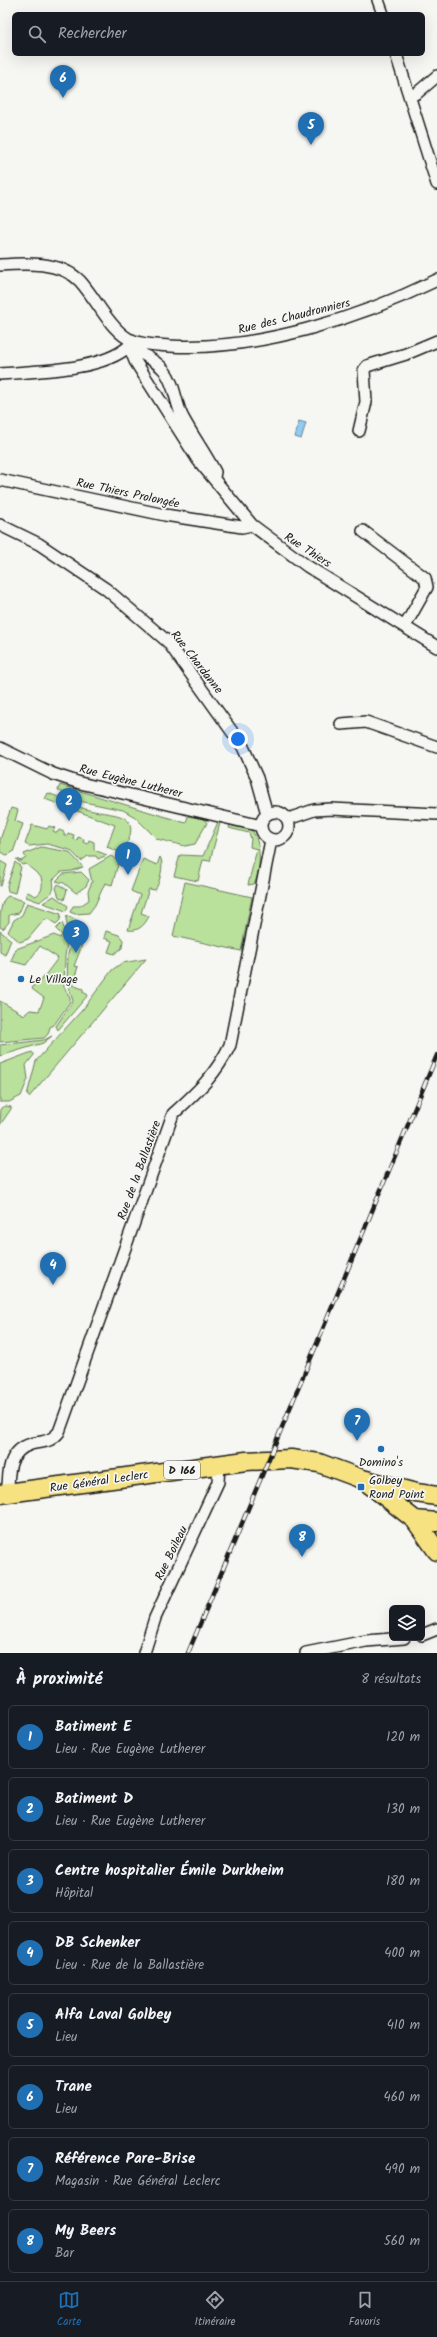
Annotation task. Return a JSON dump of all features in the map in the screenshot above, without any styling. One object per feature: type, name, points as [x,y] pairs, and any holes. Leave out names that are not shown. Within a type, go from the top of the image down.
[{"type":"main road","name":"Rue Général Leclerc","points":[[4,1494],[246,1461],[306,1460],[335,1467],[362,1478],[416,1493],[433,1494]]},
{"type":"main road","name":"Rue Général Leclerc","points":[[362,1478],[414,1520],[437,1551]]},
{"type":"main road","points":[[414,1520],[433,1494]]},
{"type":"main road","points":[[414,1520],[437,1522]]},
{"type":"street","points":[[378,0],[382,12]]},
{"type":"street","points":[[397,56],[433,158],[437,184]]},
{"type":"street","points":[[410,96],[417,93],[437,76]]},
{"type":"street","points":[[0,265],[40,264],[57,268],[72,274],[80,281],[109,320],[130,343],[123,351],[94,364],[0,374]]},
{"type":"street","name":"Rue des Chaudronniers","points":[[130,343],[191,347],[237,344],[268,338],[355,316],[434,283]]},
{"type":"street","points":[[359,431],[366,402],[364,370],[367,366],[406,354],[437,341]]},
{"type":"street","name":"Rue Thiers","points":[[130,343],[166,372],[174,388],[182,415],[215,472],[213,479]]},
{"type":"street","name":"Rue Thiers","points":[[130,343],[139,367],[198,460],[252,525],[307,566],[437,647]]},
{"type":"street","name":"Rue Thiers Prolongée","points":[[0,480],[165,515],[242,527],[252,525]]},
{"type":"street","name":"Rue Chardanne","points":[[0,525],[39,544],[106,589],[168,642],[243,747],[257,778],[267,814]]},
{"type":"street","points":[[363,531],[425,578],[427,587],[404,626]]},
{"type":"street","points":[[341,724],[366,722],[437,747]]},
{"type":"street","name":"Rue Eugène Lutherer","points":[[0,748],[53,774],[80,784],[261,826]]},
{"type":"street","points":[[288,819],[314,810],[331,808],[437,814]]},
{"type":"street","points":[[277,812],[288,819],[290,829],[285,837],[280,840],[271,840],[263,834],[261,826],[263,819],[267,814],[277,812]]},
{"type":"street","name":"Rue de la Ballastière","points":[[4,1494],[12,1457],[19,1449],[53,1439],[59,1432],[173,1114],[195,1094],[220,1067],[230,1046],[271,840]]},
{"type":"street","name":"Rue Boileau","points":[[144,1653],[155,1618],[218,1482],[219,1465]]},
{"type":"street","points":[[425,1635],[437,1629]]},
{"type":"street","points":[[306,1653],[366,1641],[389,1639]]},
{"type":"green space","points":[[60,785],[186,823],[188,816],[204,819],[207,823],[195,844],[185,846],[157,839],[135,817],[123,810],[79,801],[58,790]]},
{"type":"green space","points":[[48,793],[85,809],[123,817],[128,821],[131,828],[130,837],[124,851],[122,853],[107,847],[115,825],[45,799]]},
{"type":"green space","points":[[11,808],[18,810],[15,821],[23,824],[13,852],[7,855],[0,852],[0,840]]},
{"type":"green space","points":[[218,822],[220,823],[210,861],[203,860],[198,881],[174,876],[180,855],[203,856]]},
{"type":"green space","points":[[32,825],[47,829],[49,826],[55,828],[53,831],[57,833],[59,830],[64,832],[64,835],[67,836],[68,833],[74,835],[73,839],[77,840],[78,837],[84,839],[83,842],[87,844],[89,840],[94,842],[94,850],[107,855],[98,859],[96,856],[88,856],[81,861],[70,850],[47,844],[29,846],[25,844]]},
{"type":"green space","points":[[230,825],[251,830],[255,835],[259,849],[259,865],[254,884],[248,885],[257,849],[250,847],[251,839],[249,833],[229,828]]},
{"type":"green space","points":[[41,847],[69,852],[83,867],[72,871],[61,872],[53,880],[54,885],[51,894],[40,902],[26,897],[26,894],[28,892],[35,896],[40,893],[42,886],[41,877],[26,864],[22,865],[16,859],[21,861],[26,858],[24,854]]},
{"type":"green space","points":[[111,856],[119,861],[112,885],[105,883],[95,905],[89,913],[75,914],[70,912],[73,906],[80,906],[89,900],[88,891],[92,882],[89,869]]},
{"type":"green space","points":[[160,857],[162,869],[158,884],[155,890],[149,889],[141,913],[149,916],[138,929],[128,930],[140,895],[131,891],[143,859],[157,865]]},
{"type":"green space","points":[[0,861],[7,865],[1,886],[0,886]]},
{"type":"green space","points":[[15,862],[21,867],[15,893],[8,891],[7,886]]},
{"type":"green space","points":[[81,872],[89,880],[86,886],[76,893],[64,883],[56,881],[63,874]]},
{"type":"green space","points":[[185,882],[252,897],[241,951],[173,936]]},
{"type":"green space","points":[[58,884],[67,890],[64,900],[59,897],[56,888]]},
{"type":"green space","points":[[8,896],[24,901],[19,913],[9,915],[9,922],[3,929],[0,927],[1,909],[3,901]]},
{"type":"green space","points":[[54,896],[68,906],[66,911],[43,903]]},
{"type":"green space","points":[[27,903],[61,914],[60,920],[56,924],[48,919],[44,920],[28,939],[20,942],[8,932],[14,920],[22,915]]},
{"type":"green space","points":[[67,916],[79,921],[83,932],[81,949],[74,966],[78,967],[72,985],[83,989],[83,992],[88,995],[58,1030],[56,1026],[73,1001],[67,981],[68,954],[71,942],[66,920]]},
{"type":"green space","points":[[62,923],[68,938],[65,956],[64,987],[70,998],[70,1002],[54,1025],[50,1027],[48,1034],[44,1038],[0,1042],[0,1001],[24,1015],[30,1010],[39,1011],[44,998],[32,989],[35,982],[40,982],[58,958],[40,946],[26,965],[11,961],[16,949],[54,935],[60,938],[62,935],[56,929]]},
{"type":"green space","points":[[0,931],[11,940],[5,955],[0,952]]},
{"type":"green space","points":[[106,931],[119,935],[123,940],[122,948],[114,954],[108,952],[112,941],[104,938]]},
{"type":"green space","points":[[146,959],[29,1097],[27,1095],[36,1061],[84,1008],[112,970],[122,963]]},
{"type":"green space","points":[[52,1036],[43,1043],[0,1056],[0,1045],[44,1040]]},
{"type":"green space","points":[[32,1052],[34,1055],[26,1065],[28,1079],[21,1096],[9,1102],[0,1102],[0,1064]]},
{"type":"green space","points":[[6,1106],[11,1107],[11,1109],[0,1125],[1,1108]]},
{"type":"water","points":[[299,421],[306,423],[301,439],[295,437]]},
{"type":"railway","points":[[188,1653],[437,1055]]},
{"type":"place","name":"Trane","points":[[63,98]]},
{"type":"place","name":"Alfa Laval Golbey","points":[[311,145]]},
{"type":"place","name":"Batiment D","points":[[69,821]]},
{"type":"place","name":"Batiment E","points":[[128,875]]},
{"type":"place","name":"Centre hospitalier Émile Durkheim","points":[[76,953]]},
{"type":"place","name":"Le Village","points":[[21,979]]},
{"type":"place","name":"DB Schenker","points":[[53,1285]]},
{"type":"place","name":"Référence Pare-Brise","points":[[357,1441]]},
{"type":"place","name":"Domino's","points":[[381,1449]]},
{"type":"place","name":"Golbey Rond Point","points":[[361,1487]]},
{"type":"place","name":"My Beers","points":[[302,1557]]}]
